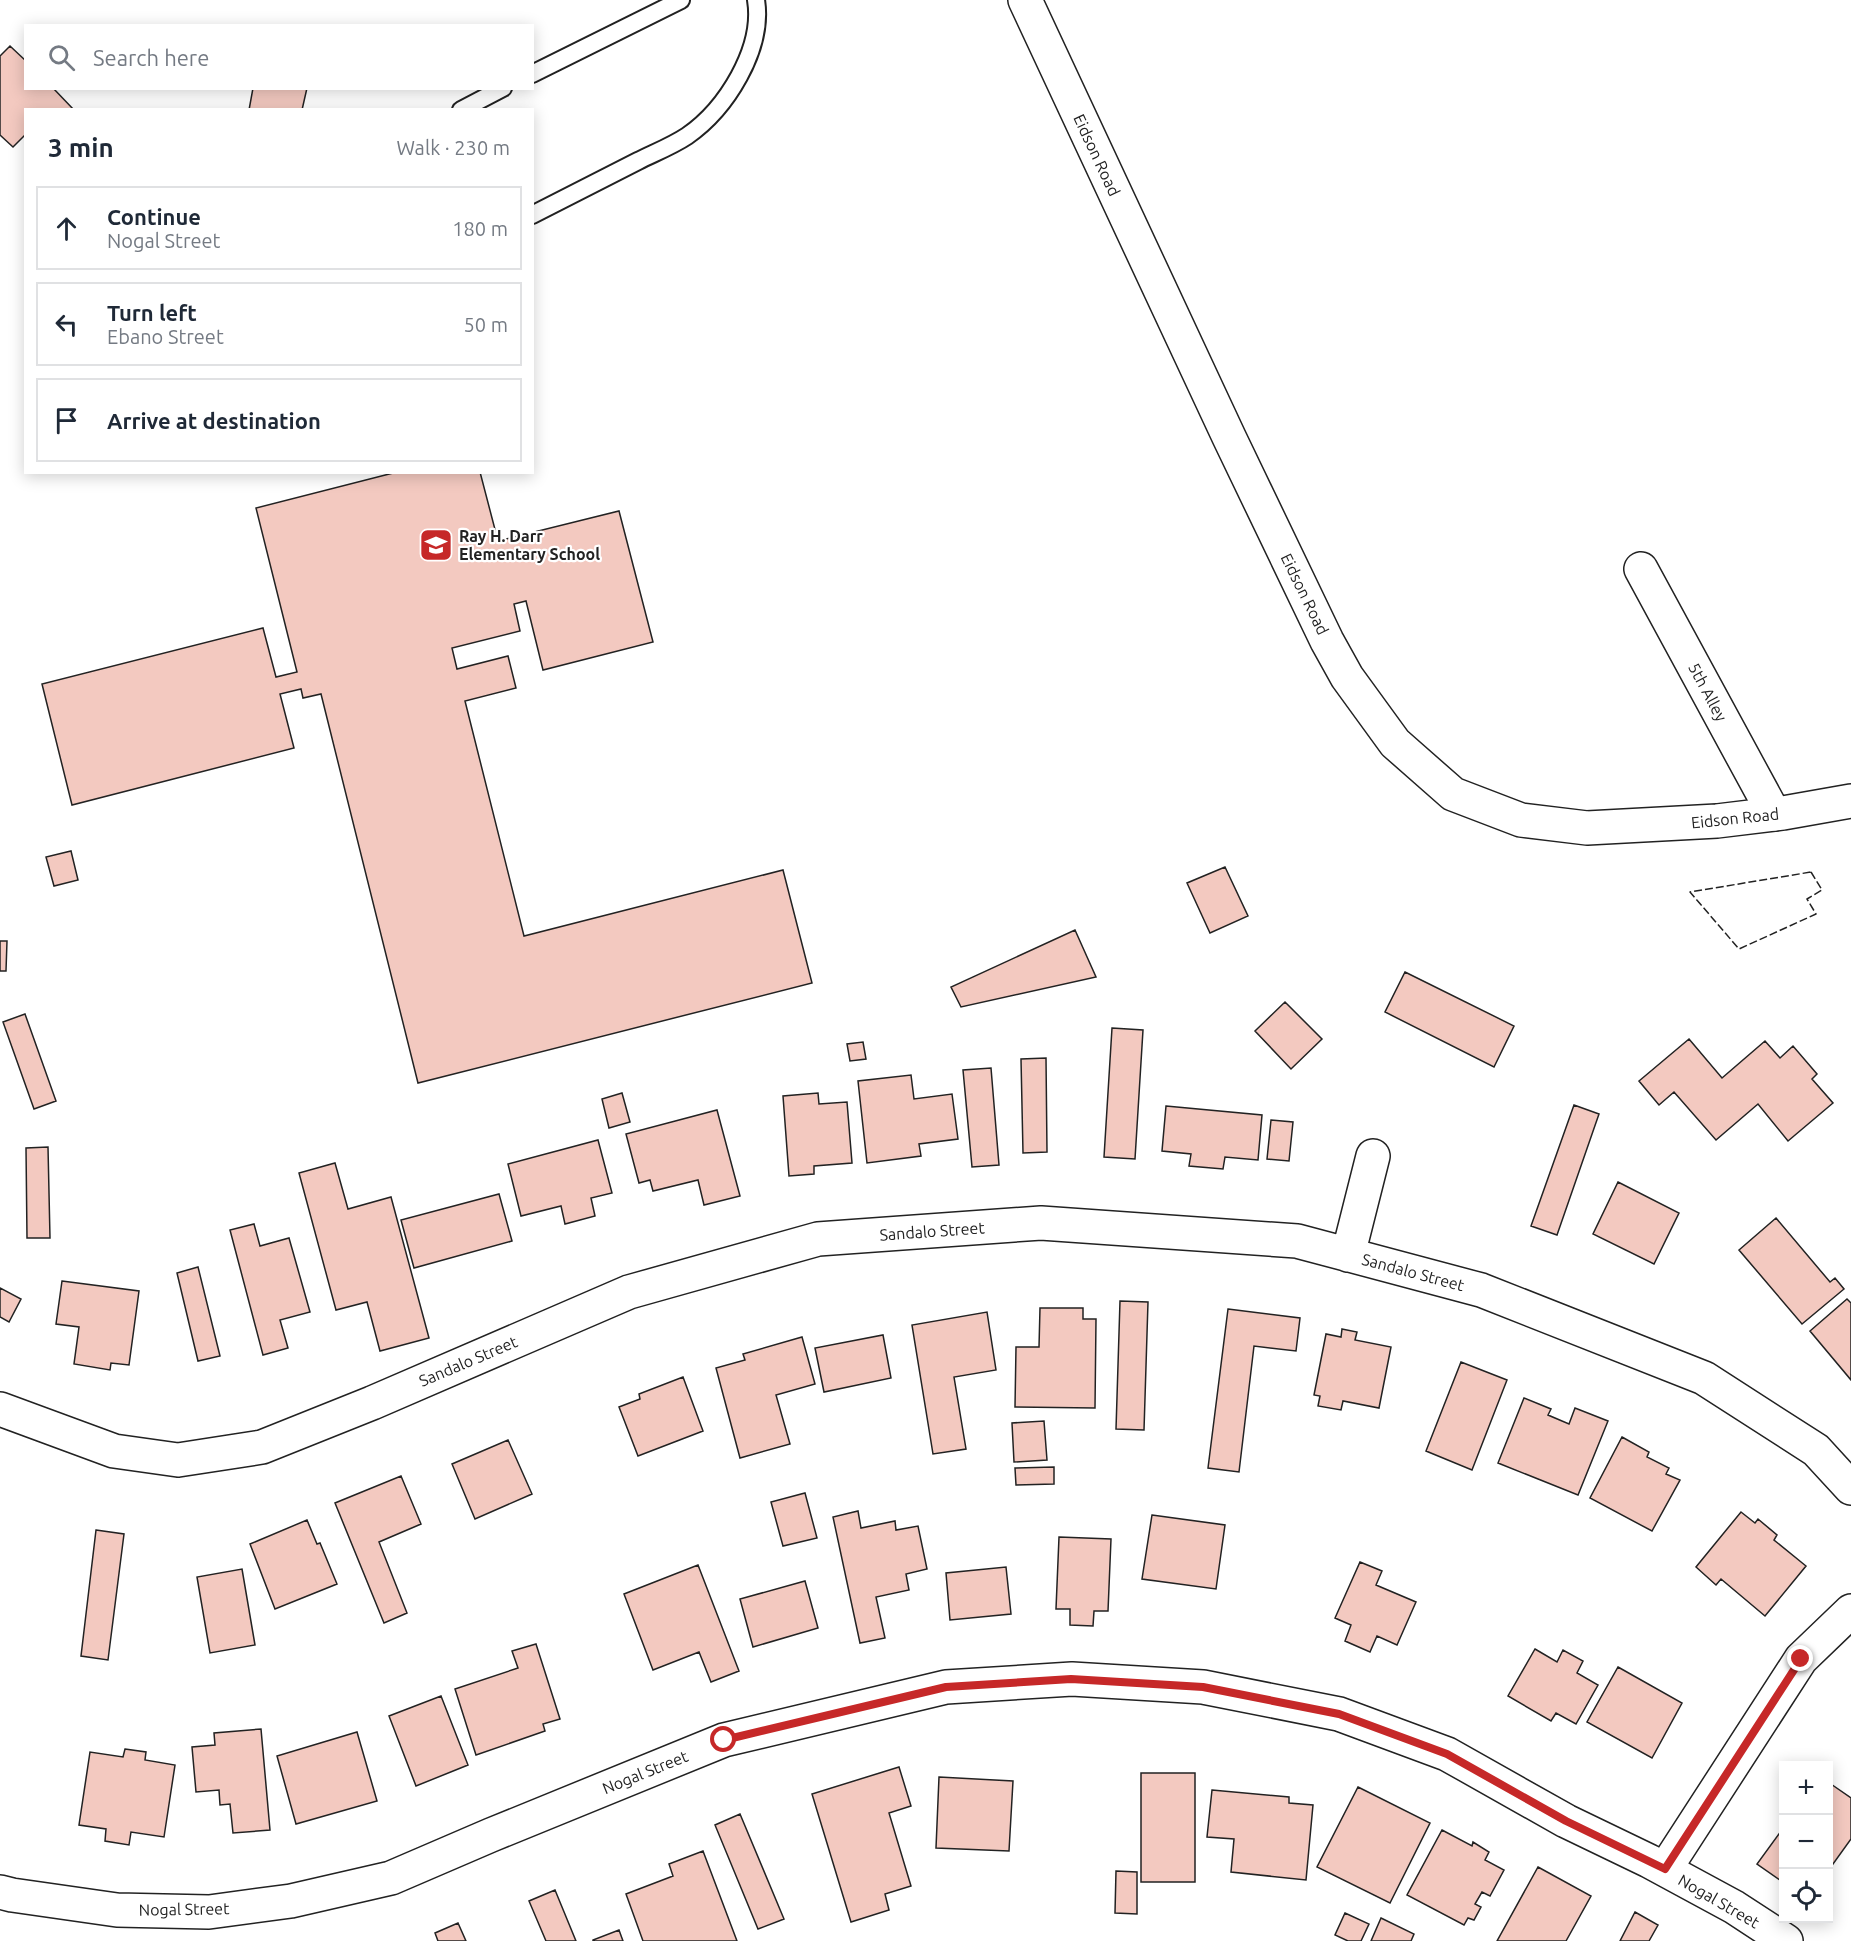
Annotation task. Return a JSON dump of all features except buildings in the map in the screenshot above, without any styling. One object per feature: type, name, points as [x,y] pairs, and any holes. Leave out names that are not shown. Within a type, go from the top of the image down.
[{"type":"street","name":"Eidson Road","points":[[1025,0],[1224,426],[1327,640],[1347,677],[1395,743],[1453,794],[1521,820],[1587,828],[1717,821],[1851,801]]},
{"type":"street","name":"5th Alley","points":[[1641,569],[1774,814]]},
{"type":"street","points":[[1348,1255],[1372,1156]]},
{"type":"street","name":"Sandalo Street","points":[[0,1408],[114,1451],[178,1460],[262,1447],[372,1403],[629,1292],[818,1239],[1041,1223],[1297,1241],[1481,1290],[1704,1378],[1816,1450],[1851,1488]]},
{"type":"street","points":[[1665,1869],[1801,1659],[1851,1611]]},
{"type":"street","name":"Nogal Street","points":[[0,1892],[117,1910],[209,1912],[291,1901],[391,1878],[724,1740],[946,1687],[1071,1679],[1203,1687],[1339,1714],[1447,1754],[1566,1821],[1665,1869],[1734,1907],[1786,1941]]},
{"type":"lane","points":[[534,73],[681,0]]},
{"type":"lane","points":[[534,214],[687,136],[715,112],[739,76],[753,45],[758,14],[756,0]]},
{"type":"lane","points":[[465,108],[499,90]]},
{"type":"fence","points":[[1811,872],[1822,890],[1807,899],[1816,914],[1739,949],[1690,892],[1811,872]]},
{"type":"place","name":"Ray H. Darr Elementary School","points":[[436,545]]},
{"type":"route","points":[[724,1740],[946,1687],[1071,1679],[1203,1687],[1339,1714],[1447,1754],[1566,1821],[1665,1869],[1801,1659]]}]
